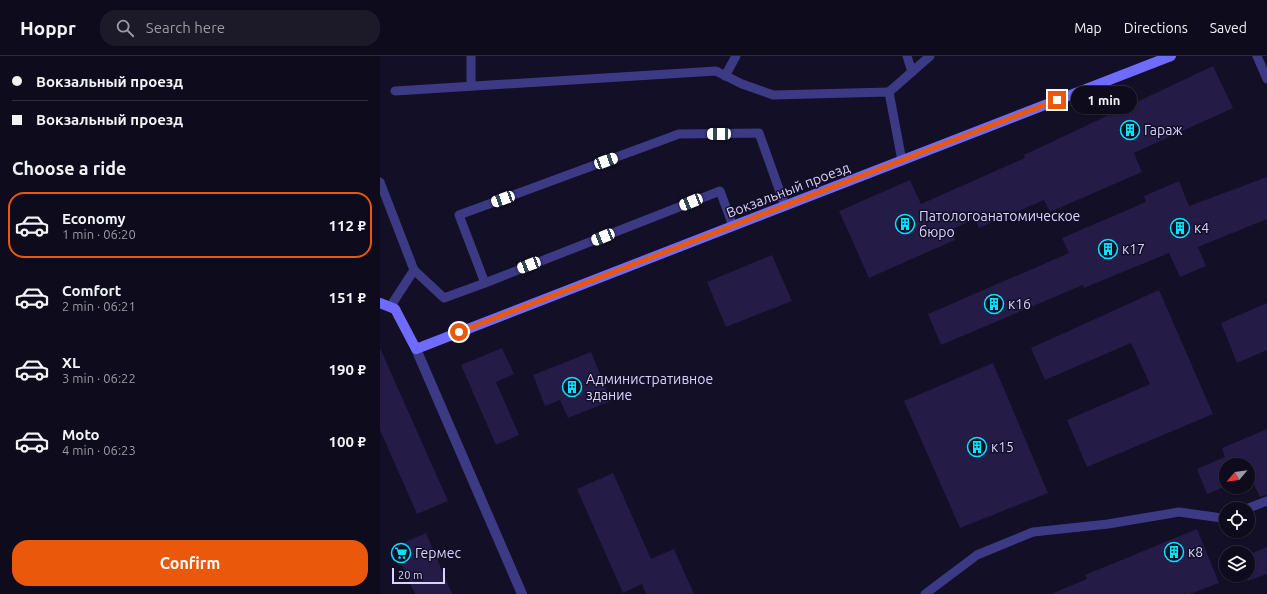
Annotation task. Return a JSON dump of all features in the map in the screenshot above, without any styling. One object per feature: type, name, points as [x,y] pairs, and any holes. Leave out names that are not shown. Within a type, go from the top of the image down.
[{"type":"street","name":"Вокзальный проезд","points":[[416,349],[1171,56]]},
{"type":"street","points":[[380,303],[395,309],[416,349],[522,594]]},
{"type":"lane","points":[[470,86],[471,56]]},
{"type":"lane","points":[[725,76],[736,56]]},
{"type":"lane","points":[[907,56],[912,72]]},
{"type":"lane","points":[[395,91],[716,71],[742,84],[773,95],[889,92],[930,56]]},
{"type":"lane","points":[[1256,56],[1267,80]]},
{"type":"lane","points":[[889,92],[902,161]]},
{"type":"lane","points":[[485,283],[459,215],[679,134],[760,133],[785,206]]},
{"type":"lane","points":[[380,182],[414,270],[444,298],[720,191],[733,226]]},
{"type":"lane","points":[[390,307],[414,270]]},
{"type":"lane","points":[[1255,506],[1267,501]]},
{"type":"lane","points":[[925,594],[977,555],[1033,532],[1108,524],[1179,512],[1219,518]]},
{"type":"building","points":[[1213,66],[1233,108],[1134,153],[1142,172],[1050,212],[1044,200],[979,228],[975,219],[950,230],[955,240],[869,278],[839,211],[910,180],[921,204],[1025,158],[1024,155]]},
{"type":"building","points":[[1267,177],[1267,219],[1198,247],[1206,266],[1180,277],[1169,253],[1084,288],[1083,285],[941,345],[928,314],[1069,253],[1062,238],[1146,202],[1144,196],[1179,181],[1189,206]]},
{"type":"building","points":[[772,255],[792,301],[726,327],[707,282]]},
{"type":"building","points":[[1159,290],[1213,414],[1087,467],[1067,420],[1150,384],[1131,343],[1045,380],[1031,348]]},
{"type":"building","points":[[1267,303],[1267,350],[1237,363],[1221,323]]},
{"type":"building","points":[[380,348],[448,501],[417,514],[380,430]]},
{"type":"building","points":[[502,348],[514,374],[496,382],[519,435],[496,445],[461,365]]},
{"type":"building","name":"Административное здание","points":[[591,352],[611,401],[568,418],[560,400],[545,406],[533,375]]},
{"type":"building","name":"к15","points":[[993,363],[1048,493],[960,528],[904,401]]},
{"type":"building","points":[[1267,429],[1267,495],[1260,497],[1255,486],[1255,458],[1223,458],[1225,457],[1222,448]]},
{"type":"building","points":[[1219,460],[1219,489],[1207,494],[1197,469]]},
{"type":"building","points":[[613,473],[651,559],[674,549],[694,594],[646,594],[642,584],[623,593],[577,489]]},
{"type":"building","name":"к8","points":[[1197,529],[1219,583],[1190,594],[1051,594],[1087,579],[1085,575]]},
{"type":"building","points":[[426,533],[452,594],[415,594],[394,547]]},
{"type":"building","points":[[1267,547],[1267,574],[1255,578],[1255,552]]},
{"type":"place","name":"Гараж","points":[[1130,130]]},
{"type":"place","name":"Патологоанатомическое бюро","points":[[905,224]]},
{"type":"place","name":"к4","points":[[1180,228]]},
{"type":"place","name":"к17","points":[[1108,249]]},
{"type":"place","name":"к16","points":[[994,304]]},
{"type":"place","name":"Административное здание","points":[[572,387]]},
{"type":"place","name":"к15","points":[[977,447]]},
{"type":"place","name":"к8","points":[[1174,552]]},
{"type":"place","name":"Гермес","points":[[401,553]]},
{"type":"route","points":[[459,332],[1057,100]]}]
